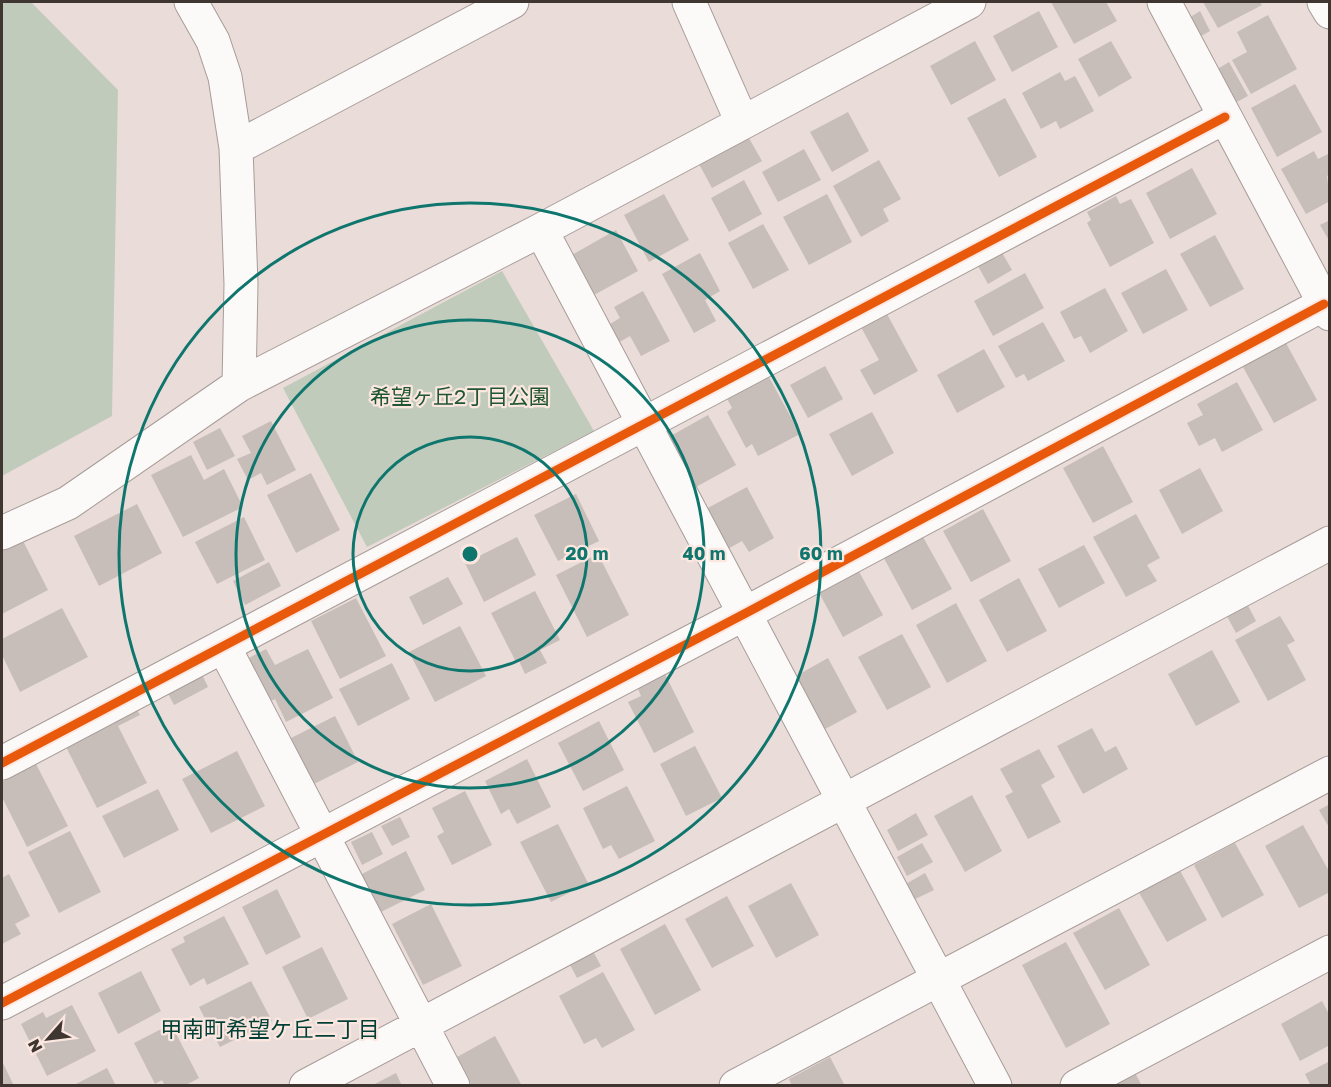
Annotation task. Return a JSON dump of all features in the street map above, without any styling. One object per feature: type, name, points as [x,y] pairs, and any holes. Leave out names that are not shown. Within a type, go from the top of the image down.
[{"type":"street","points":[[191,2],[213,41],[225,77],[236,148],[241,284],[239,386]]},
{"type":"street","points":[[236,148],[512,2]]},
{"type":"street","points":[[689,2],[742,122]]},
{"type":"street","points":[[2,533],[68,503],[239,386],[541,230],[742,122],[929,11],[969,2]]},
{"type":"street","points":[[2,1003],[1327,309],[1164,2]]},
{"type":"street","points":[[1324,2],[1329,12]]},
{"type":"street","points":[[2,764],[1225,117]]},
{"type":"street","points":[[541,230],[846,800],[995,1086]]},
{"type":"street","points":[[306,1086],[1329,543]]},
{"type":"street","points":[[224,647],[453,1086]]},
{"type":"street","points":[[736,1086],[1329,773]]},
{"type":"street","points":[[1077,1086],[1329,952]]},
{"type":"green space","points":[[2,2],[31,2],[118,90],[112,416],[2,476]]},
{"type":"green space","name":"希望ヶ丘2丁目公園","points":[[502,271],[594,431],[367,547],[283,388]]},
{"type":"building","points":[[1051,2],[1106,2],[1117,21],[1074,44]]},
{"type":"building","points":[[1203,2],[1260,2],[1262,5],[1218,28]]},
{"type":"building","points":[[1039,11],[1058,47],[1012,72],[993,36]]},
{"type":"building","points":[[1200,11],[1210,31],[1194,40],[1184,21]]},
{"type":"building","points":[[1268,15],[1297,69],[1251,94],[1232,60],[1247,52],[1237,32]]},
{"type":"building","points":[[975,41],[996,80],[951,105],[930,66]]},
{"type":"building","points":[[1111,41],[1132,78],[1099,97],[1078,59]]},
{"type":"building","points":[[1229,62],[1248,96],[1229,106],[1211,73]]},
{"type":"building","points":[[1060,72],[1065,81],[1075,76],[1094,111],[1060,129],[1056,121],[1041,129],[1022,93]]},
{"type":"building","points":[[1295,84],[1322,132],[1277,157],[1251,108]]},
{"type":"building","points":[[1005,98],[1037,157],[999,177],[967,118]]},
{"type":"building","points":[[848,112],[869,151],[832,172],[810,132]]},
{"type":"building","points":[[742,126],[762,161],[712,188],[693,153]]},
{"type":"building","points":[[804,149],[821,180],[778,202],[762,172]]},
{"type":"building","points":[[1314,151],[1318,159],[1330,153],[1330,174],[1327,176],[1330,201],[1306,214],[1281,169]]},
{"type":"building","points":[[879,160],[901,199],[883,209],[889,221],[861,237],[833,186]]},
{"type":"building","points":[[1192,168],[1217,214],[1170,239],[1146,193]]},
{"type":"building","points":[[744,180],[762,214],[729,232],[711,198]]},
{"type":"building","points":[[664,194],[689,240],[649,262],[624,215]]},
{"type":"building","points":[[827,194],[852,242],[809,265],[783,217]]},
{"type":"building","points":[[1116,196],[1120,204],[1131,199],[1154,243],[1110,267],[1087,223],[1091,220],[1087,212]]},
{"type":"building","points":[[1330,220],[1330,242],[1320,225]]},
{"type":"building","points":[[763,224],[789,270],[753,289],[728,243]]},
{"type":"building","points":[[616,230],[638,271],[592,296],[570,256]]},
{"type":"building","points":[[1215,235],[1244,289],[1210,307],[1180,254]]},
{"type":"building","points":[[997,244],[1012,270],[988,284],[973,257]]},
{"type":"building","points":[[700,253],[720,291],[705,300],[716,321],[694,333],[662,274]]},
{"type":"building","points":[[1166,269],[1188,310],[1143,334],[1121,293]]},
{"type":"building","points":[[1025,273],[1044,308],[993,336],[974,301]]},
{"type":"building","points":[[1105,288],[1128,331],[1090,353],[1081,336],[1074,339],[1060,312]]},
{"type":"building","points":[[643,291],[670,341],[641,356],[630,336],[616,344],[607,326],[620,318],[614,307]]},
{"type":"building","points":[[887,314],[918,371],[874,395],[860,370],[879,360],[861,327]]},
{"type":"building","points":[[1043,322],[1065,361],[1028,381],[1024,374],[1016,378],[998,346]]},
{"type":"building","points":[[1286,343],[1317,400],[1274,423],[1243,367]]},
{"type":"building","points":[[984,349],[1005,387],[957,413],[937,375]]},
{"type":"building","points":[[825,366],[843,399],[808,418],[790,385]]},
{"type":"building","points":[[764,368],[800,434],[758,456],[752,444],[746,448],[727,412],[732,408],[723,391]]},
{"type":"building","points":[[1237,382],[1263,430],[1222,452],[1215,438],[1199,446],[1187,423],[1203,415],[1197,404]]},
{"type":"building","points":[[872,412],[894,453],[852,476],[829,434]]},
{"type":"building","points":[[708,415],[736,465],[694,488],[667,438]]},
{"type":"building","points":[[271,421],[296,470],[267,485],[261,473],[248,480],[237,459],[251,453],[242,436]]},
{"type":"building","points":[[220,428],[235,456],[207,470],[193,442]]},
{"type":"building","points":[[1103,446],[1133,502],[1093,523],[1063,468]]},
{"type":"building","points":[[191,455],[204,480],[224,469],[243,507],[183,537],[151,475]]},
{"type":"building","points":[[1200,468],[1223,511],[1182,534],[1159,490]]},
{"type":"building","points":[[311,473],[340,530],[296,553],[267,495]]},
{"type":"building","points":[[747,487],[774,538],[749,552],[742,541],[726,550],[704,510]]},
{"type":"building","points":[[576,494],[599,541],[558,561],[534,515]]},
{"type":"building","points":[[137,504],[162,553],[99,586],[74,536]]},
{"type":"building","points":[[983,509],[1011,561],[971,582],[943,531]]},
{"type":"building","points":[[1136,514],[1160,558],[1147,565],[1157,581],[1126,597],[1093,537]]},
{"type":"building","points":[[244,517],[265,560],[217,584],[195,542]]},
{"type":"building","points":[[918,528],[952,589],[912,610],[879,549]]},
{"type":"building","points":[[517,537],[536,575],[484,602],[465,563]]},
{"type":"building","points":[[22,539],[48,590],[2,614],[2,549]]},
{"type":"building","points":[[1084,545],[1105,583],[1059,608],[1038,569]]},
{"type":"building","points":[[598,554],[629,615],[587,637],[556,575]]},
{"type":"building","points":[[269,562],[281,586],[245,605],[233,581]]},
{"type":"building","points":[[857,568],[883,615],[843,637],[817,589]]},
{"type":"building","points":[[448,577],[463,604],[423,625],[409,597]]},
{"type":"building","points":[[1019,578],[1047,631],[1007,652],[979,600]]},
{"type":"building","points":[[535,591],[560,640],[540,650],[547,663],[525,674],[519,661],[516,662],[491,613]]},
{"type":"building","points":[[1243,596],[1256,621],[1236,633],[1222,607]]},
{"type":"building","points":[[356,598],[386,656],[340,679],[311,621]]},
{"type":"building","points":[[956,603],[987,661],[947,683],[916,625]]},
{"type":"building","points":[[62,608],[88,657],[20,692],[2,655],[2,639]]},
{"type":"building","points":[[1280,616],[1295,641],[1287,645],[1306,680],[1268,701],[1235,640]]},
{"type":"building","points":[[460,626],[486,676],[435,702],[409,652]]},
{"type":"building","points":[[902,634],[931,687],[887,710],[858,657]]},
{"type":"building","points":[[266,649],[275,665],[308,649],[333,698],[286,722],[275,699],[267,703],[245,660]]},
{"type":"building","points":[[1212,650],[1240,702],[1196,726],[1168,674]]},
{"type":"building","points":[[828,658],[857,712],[825,729],[816,713],[811,716],[801,699],[807,695],[796,676]]},
{"type":"building","points":[[392,663],[410,699],[358,726],[339,689]]},
{"type":"building","points":[[198,666],[208,687],[174,705],[163,684]]},
{"type":"building","points":[[663,670],[694,732],[654,753],[628,702],[641,696],[636,684]]},
{"type":"building","points":[[134,705],[140,715],[118,726],[147,783],[97,808],[63,741]]},
{"type":"building","points":[[335,716],[358,762],[314,784],[291,738]]},
{"type":"building","points":[[599,721],[624,770],[583,791],[558,743]]},
{"type":"building","points":[[1092,728],[1105,752],[1116,746],[1128,769],[1083,794],[1057,746]]},
{"type":"building","points":[[695,746],[722,798],[686,816],[660,764]]},
{"type":"building","points":[[1039,749],[1055,777],[1041,785],[1061,822],[1028,839],[1005,796],[1013,792],[1000,769]]},
{"type":"building","points":[[237,751],[265,806],[211,833],[182,779]]},
{"type":"building","points":[[527,759],[551,807],[517,824],[509,809],[501,814],[485,781]]},
{"type":"building","points":[[36,764],[68,826],[27,847],[2,797],[2,782]]},
{"type":"building","points":[[627,786],[655,841],[619,859],[611,845],[603,849],[583,808]]},
{"type":"building","points":[[158,789],[179,830],[124,858],[102,816]]},
{"type":"building","points":[[465,791],[492,845],[452,865],[437,836],[444,832],[432,808]]},
{"type":"building","points":[[972,795],[1002,851],[965,872],[934,816]]},
{"type":"building","points":[[1330,804],[1330,829],[1319,810]]},
{"type":"building","points":[[916,813],[928,835],[898,851],[887,830]]},
{"type":"building","points":[[400,817],[410,837],[392,846],[381,826]]},
{"type":"building","points":[[558,824],[588,883],[551,902],[520,842]]},
{"type":"building","points":[[1303,825],[1330,873],[1330,892],[1299,908],[1265,846]]},
{"type":"building","points":[[70,831],[101,892],[59,913],[28,852]]},
{"type":"building","points":[[372,832],[383,854],[362,865],[351,842]]},
{"type":"building","points":[[922,843],[933,862],[907,876],[897,857]]},
{"type":"building","points":[[1235,843],[1264,895],[1222,918],[1194,865]]},
{"type":"building","points":[[406,851],[425,890],[379,913],[360,875]]},
{"type":"building","points":[[1178,867],[1207,920],[1167,942],[1137,889]]},
{"type":"building","points":[[925,873],[934,890],[905,904],[897,889]]},
{"type":"building","points":[[9,874],[30,916],[15,924],[21,934],[2,944],[2,878]]},
{"type":"building","points":[[791,883],[819,935],[776,958],[748,906]]},
{"type":"building","points":[[277,889],[301,937],[266,955],[242,907]]},
{"type":"building","points":[[727,896],[754,946],[712,968],[685,919]]},
{"type":"building","points":[[431,904],[462,966],[423,985],[392,924]]},
{"type":"building","points":[[1119,908],[1150,965],[1105,990],[1073,933]]},
{"type":"building","points":[[224,916],[249,964],[207,985],[204,978],[190,986],[171,949],[185,942],[183,937]]},
{"type":"building","points":[[665,924],[701,990],[655,1015],[620,949]]},
{"type":"building","points":[[1066,942],[1110,1024],[1066,1048],[1022,965]]},
{"type":"building","points":[[589,944],[601,966],[577,978],[566,957]]},
{"type":"building","points":[[322,947],[348,999],[308,1019],[282,967]]},
{"type":"building","points":[[141,971],[161,1011],[118,1034],[98,993]]},
{"type":"building","points":[[603,972],[635,1030],[602,1048],[596,1038],[584,1044],[559,996]]},
{"type":"building","points":[[251,981],[272,1021],[220,1047],[199,1007]]},
{"type":"building","points":[[1322,1001],[1330,1016],[1330,1045],[1300,1061],[1281,1024]]},
{"type":"building","points":[[72,1005],[96,1051],[47,1076],[21,1024],[43,1012],[46,1018]]},
{"type":"building","points":[[171,1024],[199,1078],[184,1086],[165,1086],[162,1080],[155,1084],[134,1043]]},
{"type":"building","points":[[495,1036],[522,1086],[472,1086],[457,1057]]},
{"type":"building","points":[[830,1057],[845,1086],[792,1086],[789,1079]]},
{"type":"building","points":[[2,1061],[14,1086],[2,1086]]},
{"type":"building","points":[[1330,1061],[1330,1086],[1311,1086],[1305,1074]]},
{"type":"building","points":[[107,1068],[116,1086],[72,1086]]},
{"type":"building","points":[[1134,1071],[1142,1086],[1107,1086]]},
{"type":"building","points":[[396,1073],[402,1086],[371,1086]]},
{"type":"cycle path","points":[[2,763],[1225,117]]},
{"type":"cycle path","points":[[2,1003],[746,613],[1324,304]]},
{"type":"district","name":"甲南町希望ケ丘二丁目","points":[[270,1029]]}]
